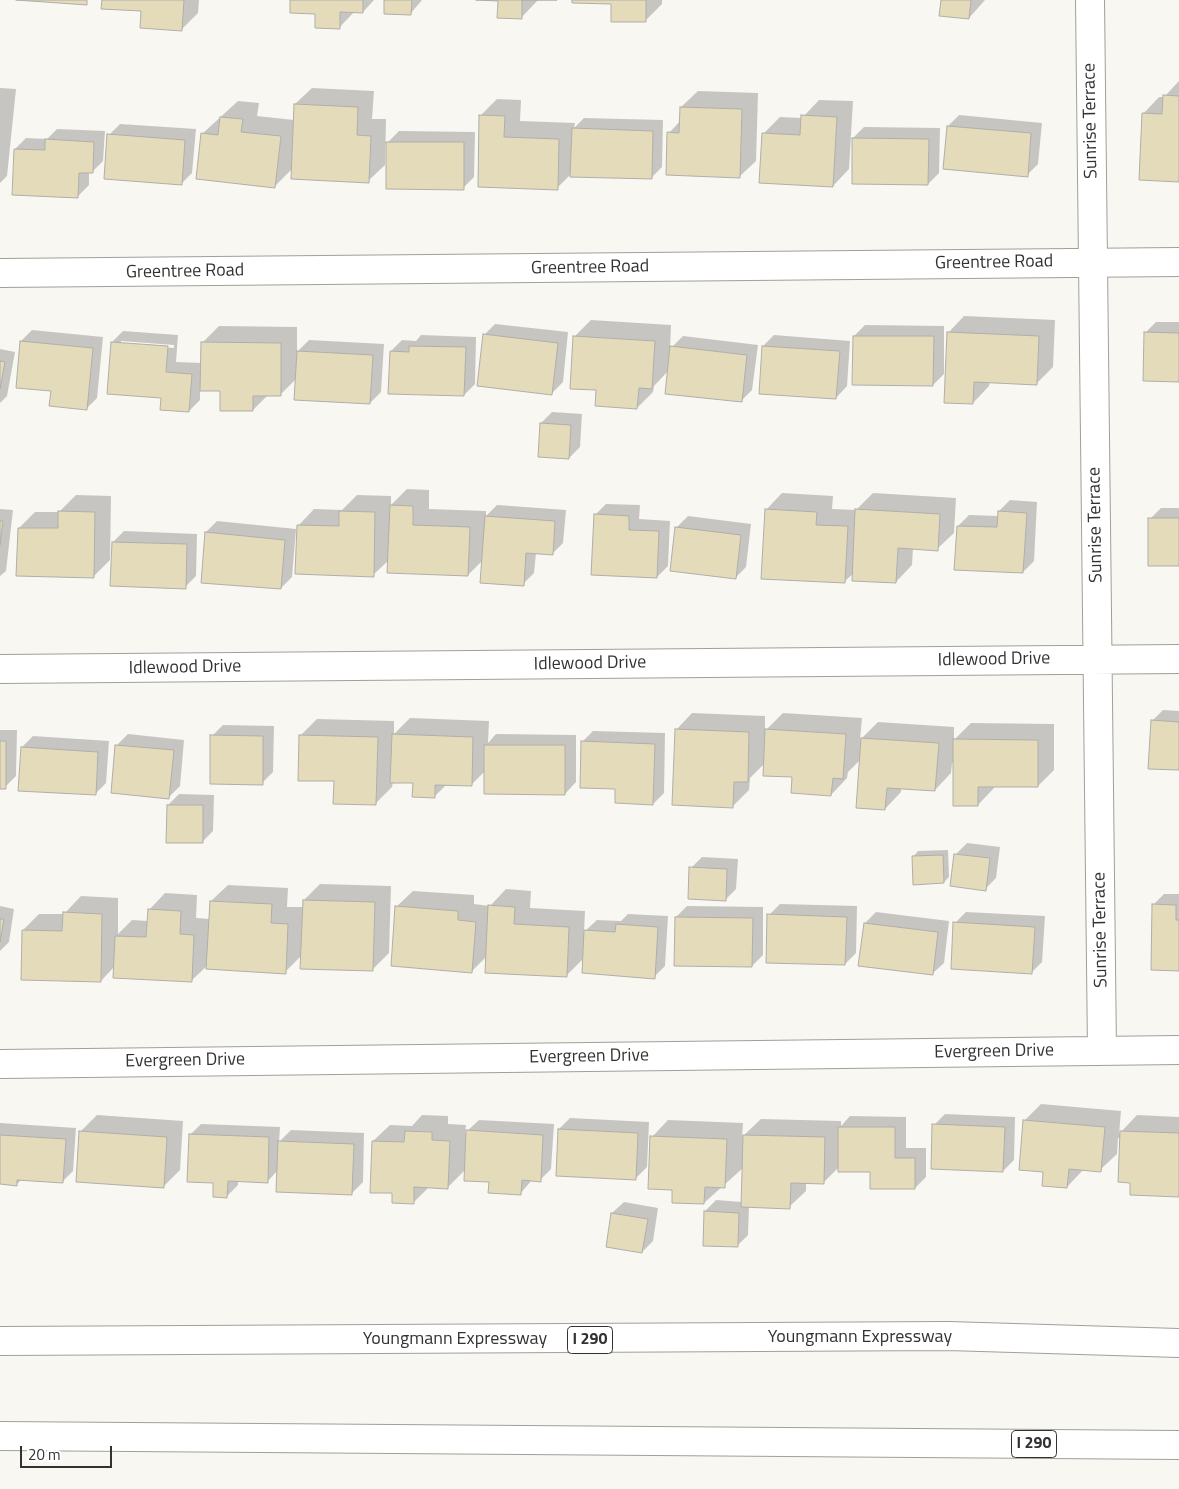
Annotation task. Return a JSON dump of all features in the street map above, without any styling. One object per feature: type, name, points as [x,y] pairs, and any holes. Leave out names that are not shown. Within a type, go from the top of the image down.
[{"type":"main road","name":"Sunrise Terrace","points":[[1090,0],[1102,1051]]},
{"type":"main road","name":"Greentree Road","points":[[0,273],[1179,262]]},
{"type":"main road","name":"Idlewood Drive","points":[[0,669],[1179,659]]},
{"type":"main road","name":"Evergreen Drive","points":[[0,1064],[1179,1050]]},
{"type":"main road","name":"Youngmann Expressway","points":[[0,1342],[948,1336],[1179,1343]]},
{"type":"main road","name":"I 290","points":[[0,1436],[1179,1445]]},
{"type":"building","points":[[16,0],[87,0],[87,5]]},
{"type":"building","points":[[102,0],[184,0],[182,31],[140,28],[141,11],[101,9]]},
{"type":"building","points":[[290,0],[363,0],[363,13],[340,12],[340,29],[315,28],[315,14],[290,13]]},
{"type":"building","points":[[384,0],[412,0],[411,15],[384,14]]},
{"type":"building","points":[[476,0],[522,0],[522,19],[497,18],[498,1]]},
{"type":"building","points":[[572,0],[646,0],[646,22],[611,22],[611,4],[572,3]]},
{"type":"building","points":[[941,0],[971,0],[969,19],[939,16]]},
{"type":"building","points":[[1163,95],[1179,96],[1179,182],[1139,180],[1142,113],[1162,114]]},
{"type":"building","points":[[294,104],[358,107],[357,135],[371,136],[369,183],[291,179]]},
{"type":"building","points":[[680,107],[742,109],[740,178],[666,175],[667,132],[679,133]]},
{"type":"building","points":[[479,115],[505,116],[504,137],[559,139],[558,190],[478,187]]},
{"type":"building","points":[[801,115],[837,117],[833,187],[759,183],[762,133],[800,135]]},
{"type":"building","points":[[220,117],[243,119],[241,132],[281,136],[275,188],[196,179],[201,133],[218,135]]},
{"type":"building","points":[[947,126],[1031,133],[1028,177],[943,169]]},
{"type":"building","points":[[572,128],[653,131],[652,179],[570,177]]},
{"type":"building","points":[[107,134],[185,140],[182,185],[104,179]]},
{"type":"building","points":[[852,138],[929,139],[928,185],[852,184]]},
{"type":"building","points":[[45,139],[94,142],[93,173],[79,173],[78,198],[12,195],[14,149],[45,150]]},
{"type":"building","points":[[386,142],[464,142],[464,190],[386,189]]},
{"type":"building","points":[[947,332],[1039,336],[1037,385],[974,382],[973,404],[944,403]]},
{"type":"building","points":[[1144,332],[1179,333],[1179,382],[1143,381]]},
{"type":"building","points":[[483,334],[558,343],[552,395],[477,386]]},
{"type":"building","points":[[573,336],[655,341],[652,389],[639,388],[637,409],[595,406],[596,390],[570,389]]},
{"type":"building","points":[[853,336],[934,336],[933,386],[852,385]]},
{"type":"building","points":[[20,341],[93,348],[87,410],[49,406],[51,391],[16,388]]},
{"type":"building","points":[[111,342],[168,346],[166,372],[192,374],[189,412],[160,410],[161,398],[107,394]]},
{"type":"building","points":[[201,342],[281,343],[281,396],[253,396],[253,411],[220,411],[220,391],[200,391]]},
{"type":"building","points":[[409,346],[466,347],[464,396],[388,394],[390,351],[409,352]]},
{"type":"building","points":[[670,346],[747,355],[742,402],[665,394]]},
{"type":"building","points":[[762,346],[840,351],[836,399],[759,394]]},
{"type":"building","points":[[297,351],[373,355],[370,404],[294,400]]},
{"type":"building","points":[[0,361],[5,362],[0,389]]},
{"type":"building","points":[[540,423],[571,425],[569,459],[538,457]]},
{"type":"building","points":[[390,505],[413,506],[413,525],[470,527],[468,576],[387,573]]},
{"type":"building","points":[[765,509],[817,512],[816,525],[848,526],[845,583],[761,579]]},
{"type":"building","points":[[855,509],[940,514],[938,551],[898,548],[896,583],[852,581]]},
{"type":"building","points":[[58,511],[95,512],[94,578],[16,576],[18,528],[58,528]]},
{"type":"building","points":[[339,511],[375,512],[374,577],[295,574],[297,525],[339,526]]},
{"type":"building","points":[[998,511],[1027,513],[1023,573],[954,570],[957,526],[997,527]]},
{"type":"building","points":[[594,514],[629,516],[629,530],[659,531],[657,578],[591,575]]},
{"type":"building","points":[[485,516],[555,521],[553,555],[526,553],[524,586],[480,583]]},
{"type":"building","points":[[1148,518],[1179,518],[1179,566],[1148,566]]},
{"type":"building","points":[[0,521],[3,521],[0,545]]},
{"type":"building","points":[[675,527],[741,535],[736,579],[670,571]]},
{"type":"building","points":[[205,532],[285,540],[281,589],[201,583]]},
{"type":"building","points":[[112,542],[187,544],[186,589],[110,586]]},
{"type":"building","points":[[1151,720],[1179,722],[1179,770],[1148,769]]},
{"type":"building","points":[[675,729],[749,732],[748,782],[734,782],[733,808],[672,805]]},
{"type":"building","points":[[765,729],[846,734],[843,779],[833,778],[831,796],[791,793],[792,777],[763,776]]},
{"type":"building","points":[[392,734],[473,737],[472,786],[435,785],[435,798],[412,797],[413,783],[390,783]]},
{"type":"building","points":[[210,735],[263,736],[263,785],[210,784]]},
{"type":"building","points":[[299,735],[378,737],[376,805],[333,804],[334,781],[298,781]]},
{"type":"building","points":[[861,738],[939,743],[935,791],[887,788],[885,810],[856,808]]},
{"type":"building","points":[[953,739],[1038,740],[1038,787],[978,787],[978,806],[953,806]]},
{"type":"building","points":[[0,741],[6,741],[6,789],[0,789]]},
{"type":"building","points":[[581,741],[655,744],[653,805],[615,803],[615,789],[580,788]]},
{"type":"building","points":[[115,745],[174,750],[169,799],[111,793]]},
{"type":"building","points":[[484,745],[565,745],[565,795],[484,794]]},
{"type":"building","points":[[21,747],[98,752],[96,795],[18,791]]},
{"type":"building","points":[[167,805],[203,805],[203,843],[166,843]]},
{"type":"building","points":[[954,854],[990,858],[986,891],[950,886]]},
{"type":"building","points":[[943,855],[944,883],[913,885],[912,856]]},
{"type":"building","points":[[689,867],[727,869],[726,901],[688,899]]},
{"type":"building","points":[[303,900],[375,902],[373,971],[300,969]]},
{"type":"building","points":[[210,901],[272,904],[271,923],[288,924],[286,974],[206,969]]},
{"type":"building","points":[[1152,904],[1176,905],[1176,920],[1179,920],[1179,971],[1151,970]]},
{"type":"building","points":[[488,905],[515,907],[514,924],[569,927],[567,977],[485,973]]},
{"type":"building","points":[[395,906],[458,911],[458,920],[476,922],[472,973],[391,966]]},
{"type":"building","points":[[148,909],[181,911],[180,934],[194,935],[192,982],[113,978],[115,936],[146,937]]},
{"type":"building","points":[[63,912],[102,914],[101,982],[21,980],[22,930],[62,931]]},
{"type":"building","points":[[767,914],[847,917],[845,965],[766,963]]},
{"type":"building","points":[[675,917],[753,918],[752,967],[674,966]]},
{"type":"building","points":[[0,919],[4,919],[0,942]]},
{"type":"building","points":[[953,922],[1035,927],[1032,974],[951,969]]},
{"type":"building","points":[[864,923],[938,932],[933,975],[858,966]]},
{"type":"building","points":[[616,924],[658,927],[655,979],[582,973],[584,930],[615,932]]},
{"type":"building","points":[[1023,1120],[1105,1127],[1101,1172],[1069,1169],[1067,1188],[1042,1186],[1043,1172],[1019,1170]]},
{"type":"building","points":[[932,1124],[1005,1127],[1003,1172],[931,1169]]},
{"type":"building","points":[[838,1127],[895,1127],[895,1158],[915,1158],[915,1189],[870,1189],[870,1172],[838,1172]]},
{"type":"building","points":[[558,1129],[638,1133],[636,1180],[556,1176]]},
{"type":"building","points":[[466,1130],[543,1135],[541,1182],[522,1180],[521,1195],[488,1193],[489,1182],[464,1181]]},
{"type":"building","points":[[79,1131],[167,1137],[164,1188],[76,1182]]},
{"type":"building","points":[[405,1131],[432,1132],[432,1140],[450,1141],[448,1189],[414,1187],[414,1204],[392,1203],[392,1193],[370,1193],[372,1141],[404,1142]]},
{"type":"building","points":[[1120,1131],[1179,1133],[1179,1197],[1130,1195],[1130,1183],[1118,1182]]},
{"type":"building","points":[[189,1134],[269,1137],[268,1183],[228,1181],[227,1198],[213,1197],[213,1183],[187,1182]]},
{"type":"building","points":[[0,1135],[66,1139],[63,1183],[17,1180],[17,1186],[0,1184]]},
{"type":"building","points":[[743,1135],[825,1137],[824,1184],[791,1183],[790,1209],[741,1207]]},
{"type":"building","points":[[650,1136],[727,1139],[725,1188],[705,1187],[704,1204],[672,1203],[672,1190],[648,1189]]},
{"type":"building","points":[[278,1141],[354,1144],[352,1195],[276,1192]]},
{"type":"building","points":[[704,1211],[739,1213],[738,1247],[703,1246]]},
{"type":"building","points":[[611,1213],[648,1219],[642,1253],[606,1247]]}]
